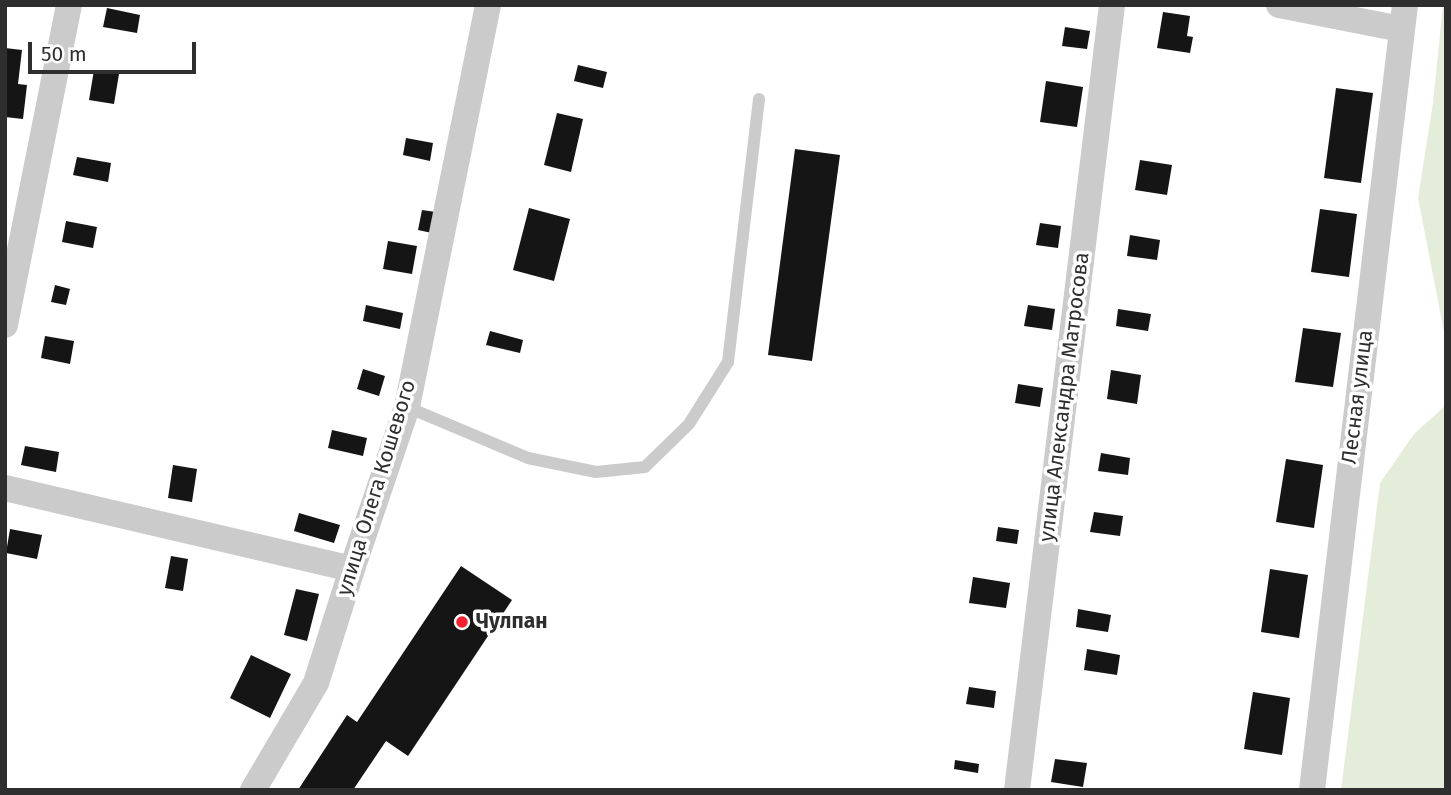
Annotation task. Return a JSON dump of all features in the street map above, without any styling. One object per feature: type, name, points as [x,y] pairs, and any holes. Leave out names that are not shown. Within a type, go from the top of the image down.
[{"type":"street","points":[[5,325],[69,5]]},
{"type":"street","name":"улица Олега Кошевого","points":[[253,790],[316,683],[407,407],[488,5]]},
{"type":"street","name":"улица Александра Матросова","points":[[1017,790],[1112,5]]},
{"type":"street","points":[[1279,5],[1403,17]]},
{"type":"street","name":"Лесная улица","points":[[1312,790],[1403,17]]},
{"type":"street","points":[[5,488],[352,569]]},
{"type":"lane","points":[[407,407],[528,458],[596,472],[645,467],[689,424],[727,362],[760,99]]},
{"type":"green space","points":[[1443,5],[1446,5],[1446,342],[1418,198],[1433,103]]},
{"type":"green space","points":[[1446,403],[1446,790],[1341,790],[1380,483],[1414,434]]},
{"type":"building","points":[[107,8],[140,15],[137,33],[103,27]]},
{"type":"building","points":[[1163,12],[1190,16],[1187,36],[1193,37],[1190,53],[1157,48]]},
{"type":"building","points":[[1065,27],[1090,31],[1087,49],[1062,46]]},
{"type":"building","points":[[5,48],[22,50],[18,84],[27,85],[23,119],[5,117]]},
{"type":"building","points":[[578,65],[607,72],[603,88],[574,81]]},
{"type":"building","points":[[94,70],[119,74],[114,104],[89,100]]},
{"type":"building","points":[[1046,81],[1083,87],[1077,127],[1040,122]]},
{"type":"building","points":[[1336,88],[1373,93],[1361,183],[1324,178]]},
{"type":"building","points":[[557,113],[583,119],[571,172],[544,165]]},
{"type":"building","points":[[406,138],[433,143],[430,161],[403,155]]},
{"type":"building","points":[[795,149],[840,155],[812,361],[768,355]]},
{"type":"building","points":[[77,157],[111,163],[108,182],[73,175]]},
{"type":"building","points":[[1140,160],[1172,165],[1167,195],[1135,190]]},
{"type":"building","points":[[529,208],[570,219],[554,281],[513,270]]},
{"type":"building","points":[[1320,209],[1357,214],[1349,277],[1311,272]]},
{"type":"building","points":[[422,210],[436,212],[432,233],[418,230]]},
{"type":"building","points":[[66,221],[97,227],[93,248],[62,242]]},
{"type":"building","points":[[1040,223],[1061,226],[1058,248],[1036,245]]},
{"type":"building","points":[[1130,235],[1160,240],[1157,260],[1127,256]]},
{"type":"building","points":[[388,241],[417,246],[412,274],[383,269]]},
{"type":"building","points":[[55,285],[70,289],[66,305],[51,302]]},
{"type":"building","points":[[366,305],[403,313],[400,329],[363,321]]},
{"type":"building","points":[[1028,305],[1055,309],[1052,330],[1024,326]]},
{"type":"building","points":[[1118,309],[1151,314],[1148,331],[1116,326]]},
{"type":"building","points":[[1303,328],[1341,333],[1333,387],[1295,382]]},
{"type":"building","points":[[490,331],[523,340],[520,353],[486,345]]},
{"type":"building","points":[[45,336],[74,341],[70,364],[41,358]]},
{"type":"building","points":[[363,369],[385,376],[379,396],[357,389]]},
{"type":"building","points":[[1111,370],[1141,375],[1137,404],[1107,399]]},
{"type":"building","points":[[1018,384],[1043,388],[1040,407],[1015,403]]},
{"type":"building","points":[[332,430],[367,438],[363,456],[328,448]]},
{"type":"building","points":[[25,446],[59,452],[56,472],[21,465]]},
{"type":"building","points":[[1101,453],[1130,458],[1128,475],[1098,471]]},
{"type":"building","points":[[1286,459],[1323,465],[1314,528],[1276,522]]},
{"type":"building","points":[[173,465],[197,469],[192,502],[168,498]]},
{"type":"building","points":[[1094,512],[1123,516],[1120,536],[1090,532]]},
{"type":"building","points":[[299,513],[340,525],[334,543],[294,531]]},
{"type":"building","points":[[998,527],[1019,530],[1017,544],[996,541]]},
{"type":"building","points":[[10,529],[42,535],[37,559],[6,553]]},
{"type":"building","points":[[171,556],[188,559],[183,591],[165,588]]},
{"type":"building","points":[[461,566],[512,600],[408,756],[386,741],[353,790],[298,790],[347,715],[357,722]]},
{"type":"building","points":[[1270,569],[1308,575],[1299,638],[1261,632]]},
{"type":"building","points":[[973,577],[1010,583],[1006,608],[969,603]]},
{"type":"building","points":[[296,589],[319,594],[307,641],[284,635]]},
{"type":"building","points":[[1078,609],[1111,615],[1108,632],[1076,627]]},
{"type":"building","points":[[1087,649],[1120,655],[1117,675],[1084,670]]},
{"type":"building","points":[[251,655],[291,674],[270,718],[230,698]]},
{"type":"building","points":[[969,687],[996,691],[994,708],[966,704]]},
{"type":"building","points":[[1253,692],[1290,698],[1282,755],[1244,749]]},
{"type":"building","points":[[1055,759],[1087,763],[1083,787],[1051,782]]},
{"type":"building","points":[[955,760],[979,764],[978,773],[954,769]]},
{"type":"place","name":"Чулпан","points":[[462,622]]}]
